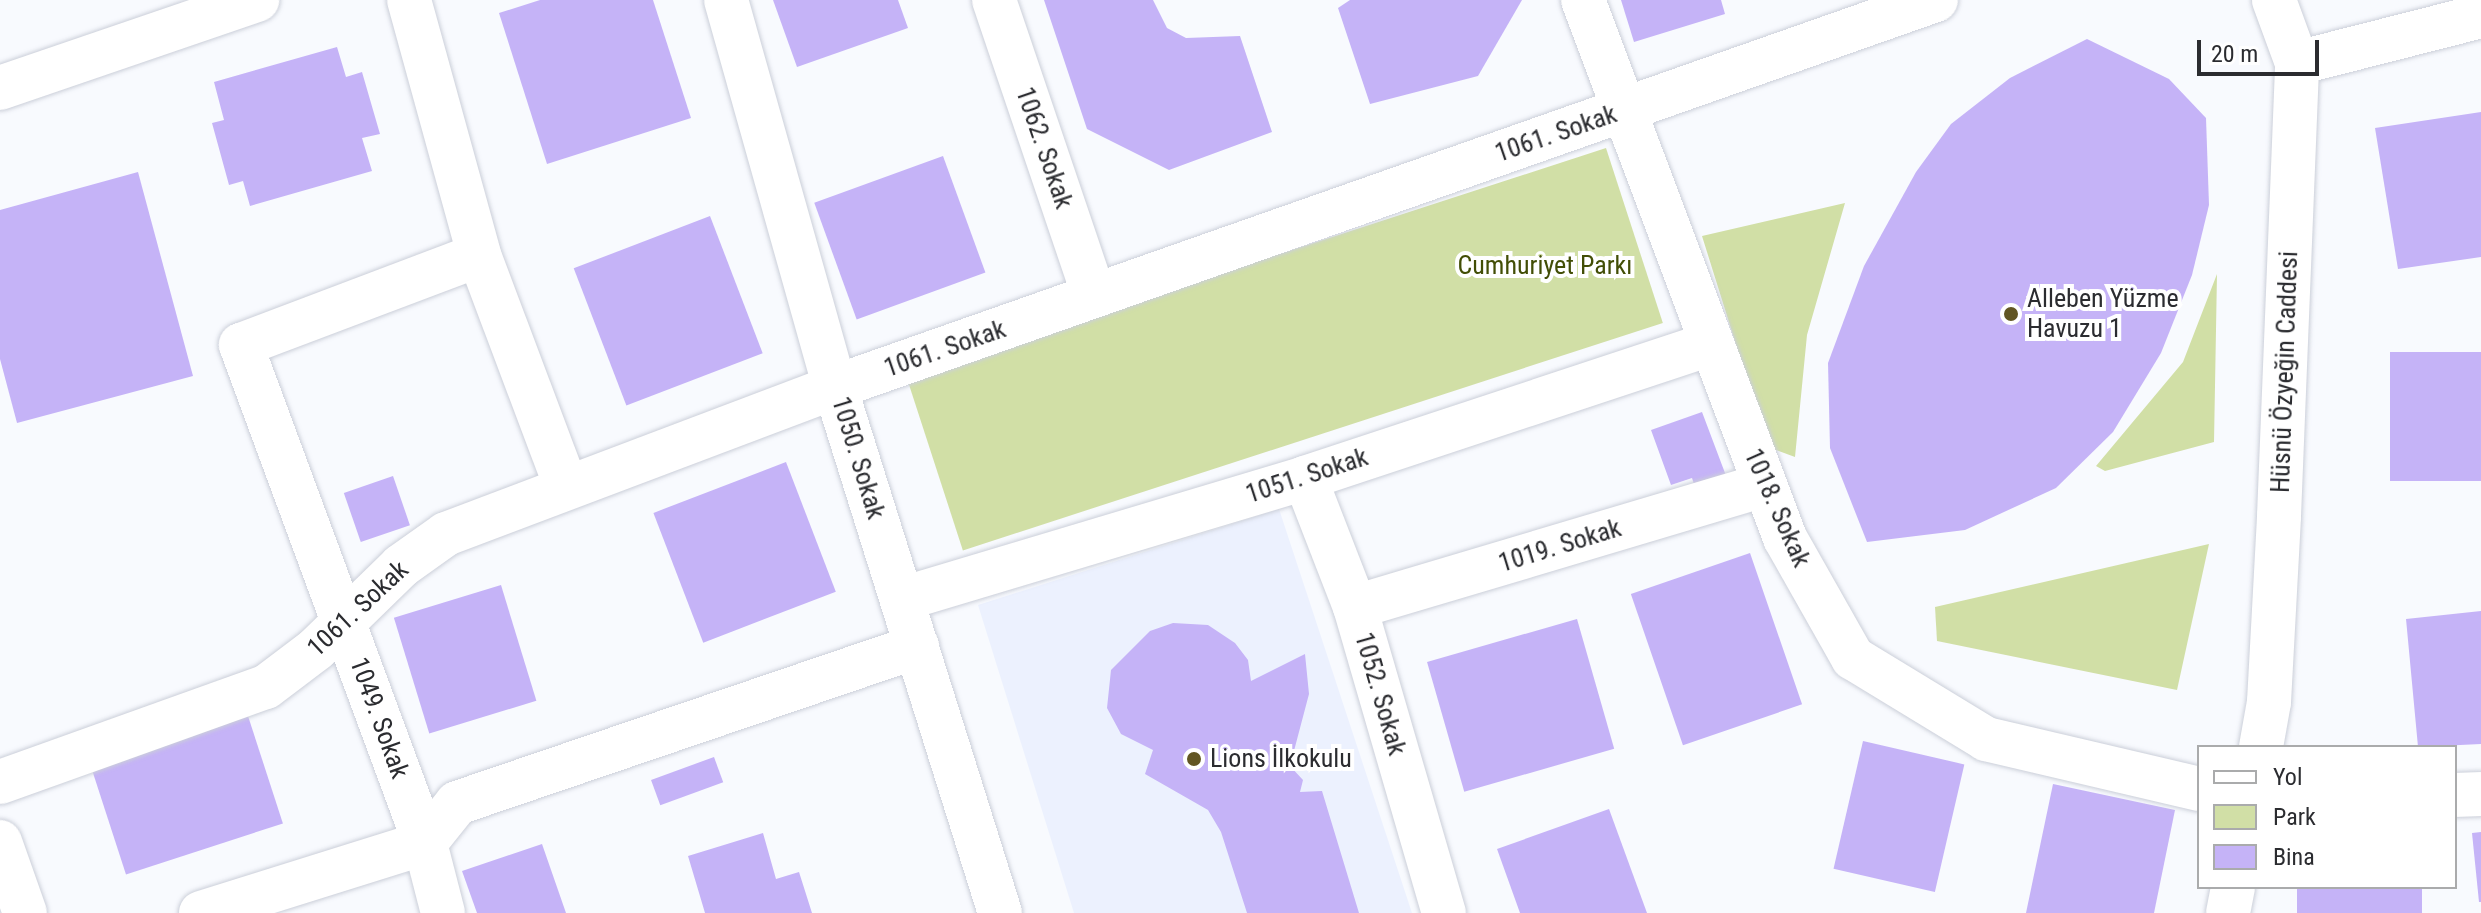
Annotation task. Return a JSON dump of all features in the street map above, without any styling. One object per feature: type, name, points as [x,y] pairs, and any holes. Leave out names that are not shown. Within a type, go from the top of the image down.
[{"type":"street","points":[[0,88],[257,0]]},
{"type":"street","points":[[409,0],[479,255],[566,487]]},
{"type":"street","name":"1050. Sokak","points":[[726,0],[835,387],[1000,913]]},
{"type":"street","name":"1062. Sokak","points":[[994,0],[1094,296]]},
{"type":"street","name":"1018. Sokak","points":[[1583,0],[1620,111],[1785,538],[1853,658],[1986,739],[2197,789]]},
{"type":"street","name":"1061. Sokak","points":[[0,782],[266,687],[344,622],[401,566],[446,534],[835,387],[1936,0]]},
{"type":"street","name":"Hüsnü Özyeğin Caddesi","points":[[2261,745],[2269,702],[2278,547],[2297,63],[2274,0]]},
{"type":"street","points":[[2297,63],[2481,16]]},
{"type":"street","name":"1049. Sokak","points":[[443,913],[425,843],[241,345],[479,255]]},
{"type":"street","name":"1051. Sokak","points":[[902,599],[1305,478],[1710,344]]},
{"type":"street","name":"1052. Sokak","points":[[1305,478],[1355,607],[1444,913]]},
{"type":"street","name":"1019. Sokak","points":[[1355,607],[1764,485]]},
{"type":"street","points":[[201,913],[425,843],[457,803],[917,646]]},
{"type":"street","points":[[2457,795],[2481,794]]},
{"type":"street","points":[[0,842],[25,913]]},
{"type":"street","points":[[2228,913],[2233,889]]},
{"type":"shaded area","name":"Lions İlkokulu","points":[[1279,509],[1412,913],[1074,913],[978,605]]},
{"type":"green space","name":"Cumhuriyet Parkı","points":[[1606,148],[1663,323],[963,550],[906,375]]},
{"type":"green space","points":[[1845,203],[1807,335],[1795,457],[1768,447],[1702,236]]},
{"type":"green space","points":[[2217,274],[2214,442],[2105,471],[2096,466],[2183,362]]},
{"type":"green space","points":[[2209,544],[2177,690],[1937,641],[1935,607]]},
{"type":"building","points":[[540,0],[653,0],[691,118],[547,164],[499,13]]},
{"type":"building","points":[[773,0],[898,0],[908,28],[797,67]]},
{"type":"building","points":[[1044,0],[1153,0],[1167,28],[1186,38],[1240,36],[1272,132],[1169,170],[1087,129]]},
{"type":"building","points":[[1350,0],[1522,0],[1478,76],[1370,104],[1338,8]]},
{"type":"building","points":[[1621,0],[1721,0],[1725,14],[1634,42]]},
{"type":"building","name":"Alleben Yüzme Havuzu 1","points":[[2087,39],[2169,79],[2206,118],[2209,205],[2192,275],[2161,353],[2113,432],[2056,488],[1965,530],[1867,542],[1830,448],[1828,363],[1864,266],[1916,172],[1951,124],[2010,78]]},
{"type":"building","points":[[337,47],[346,77],[362,72],[380,134],[362,138],[372,171],[250,206],[243,181],[229,185],[212,123],[224,120],[214,82]]},
{"type":"building","points":[[2481,112],[2481,257],[2398,269],[2375,128]]},
{"type":"building","points":[[943,156],[985,273],[857,319],[814,203]]},
{"type":"building","points":[[138,172],[193,376],[17,423],[0,359],[0,210]]},
{"type":"building","points":[[710,216],[763,353],[626,406],[574,268]]},
{"type":"building","points":[[2390,352],[2481,352],[2481,481],[2390,481]]},
{"type":"building","points":[[1702,412],[1728,481],[1697,493],[1692,478],[1671,485],[1651,430]]},
{"type":"building","points":[[786,462],[836,592],[703,643],[653,513]]},
{"type":"building","points":[[393,476],[410,525],[361,542],[344,493]]},
{"type":"building","points":[[1750,553],[1802,704],[1683,745],[1631,594]]},
{"type":"building","points":[[501,585],[536,701],[429,733],[394,618]]},
{"type":"building","points":[[2481,611],[2481,744],[2418,745],[2406,619]]},
{"type":"building","points":[[1577,619],[1614,749],[1464,792],[1427,662]]},
{"type":"building","points":[[1173,623],[1208,625],[1235,643],[1248,660],[1251,681],[1305,654],[1309,694],[1290,766],[1303,780],[1300,792],[1322,791],[1359,913],[1247,913],[1221,832],[1208,810],[1145,774],[1153,750],[1121,734],[1107,708],[1111,670],[1150,631]]},
{"type":"building","points":[[248,716],[283,823],[126,874],[91,767]]},
{"type":"building","points":[[1863,741],[1964,764],[1935,892],[1834,869]]},
{"type":"building","points":[[714,757],[723,782],[660,805],[651,780]]},
{"type":"building","points":[[2053,784],[2175,810],[2154,913],[2026,913]]},
{"type":"building","points":[[1609,809],[1647,913],[1520,913],[1497,849]]},
{"type":"building","points":[[2481,832],[2481,902],[2479,902],[2472,833]]},
{"type":"building","points":[[763,833],[776,879],[799,872],[812,913],[705,913],[688,856]]},
{"type":"building","points":[[542,844],[566,913],[477,913],[462,871]]},
{"type":"building","points":[[2297,889],[2422,889],[2422,913],[2297,913]]},
{"type":"place","name":"Alleben Yüzme Havuzu 1","points":[[2011,314]]},
{"type":"place","name":"Lions İlkokulu","points":[[1194,759]]}]
